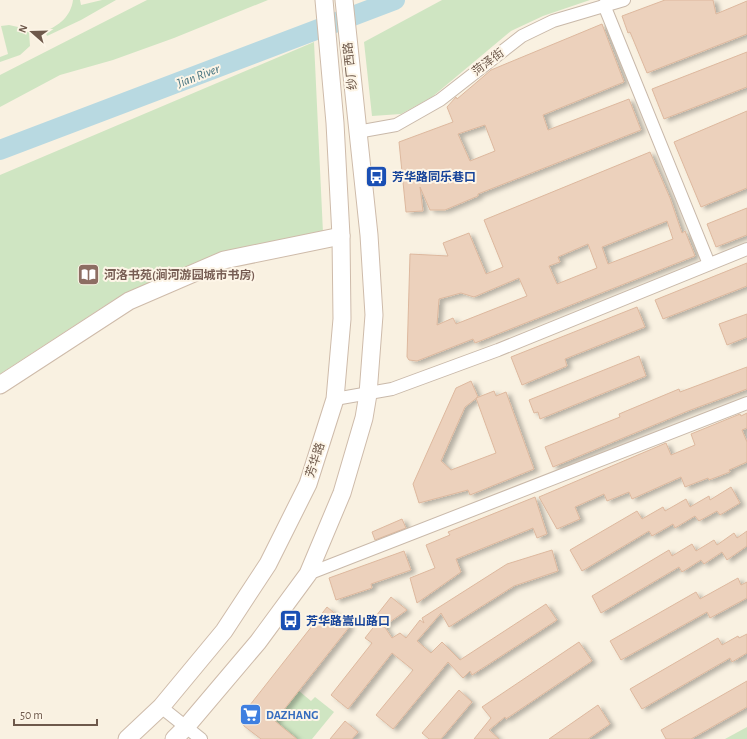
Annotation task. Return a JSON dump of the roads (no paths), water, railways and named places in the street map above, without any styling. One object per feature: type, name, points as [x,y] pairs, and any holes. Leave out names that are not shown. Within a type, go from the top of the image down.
[{"type":"main road","name":"纱厂西路","points":[[324,0],[335,124]]},
{"type":"main road","name":"纱厂西路","points":[[344,0],[356,127]]},
{"type":"main road","name":"芳华路","points":[[127,739],[158,709],[224,631],[268,564],[308,484],[335,399],[342,319],[341,236],[335,124]]},
{"type":"main road","points":[[182,734],[258,642],[308,574],[342,493],[364,418],[368,394],[374,315],[369,235],[356,127]]},
{"type":"main road","points":[[0,385],[129,301],[224,260],[341,236]]},
{"type":"street","name":"菏泽街","points":[[356,127],[396,125],[440,100],[522,36],[553,21],[624,0]]},
{"type":"street","points":[[604,5],[709,264]]},
{"type":"street","points":[[335,399],[392,389],[498,350],[747,249]]},
{"type":"street","points":[[308,574],[747,403]]},
{"type":"street","points":[[158,709],[182,734],[202,739]]},
{"type":"waterway","name":"Jian River","points":[[0,150],[395,0]]},
{"type":"place","name":"芳华路同乐巷口","points":[[376,177]]},
{"type":"place","name":"河洛书苑(涧河游园城市书房)","points":[[89,275]]},
{"type":"place","name":"芳华路嵩山路口","points":[[290,621]]},
{"type":"place","name":"DAZHANG","points":[[251,715]]}]
